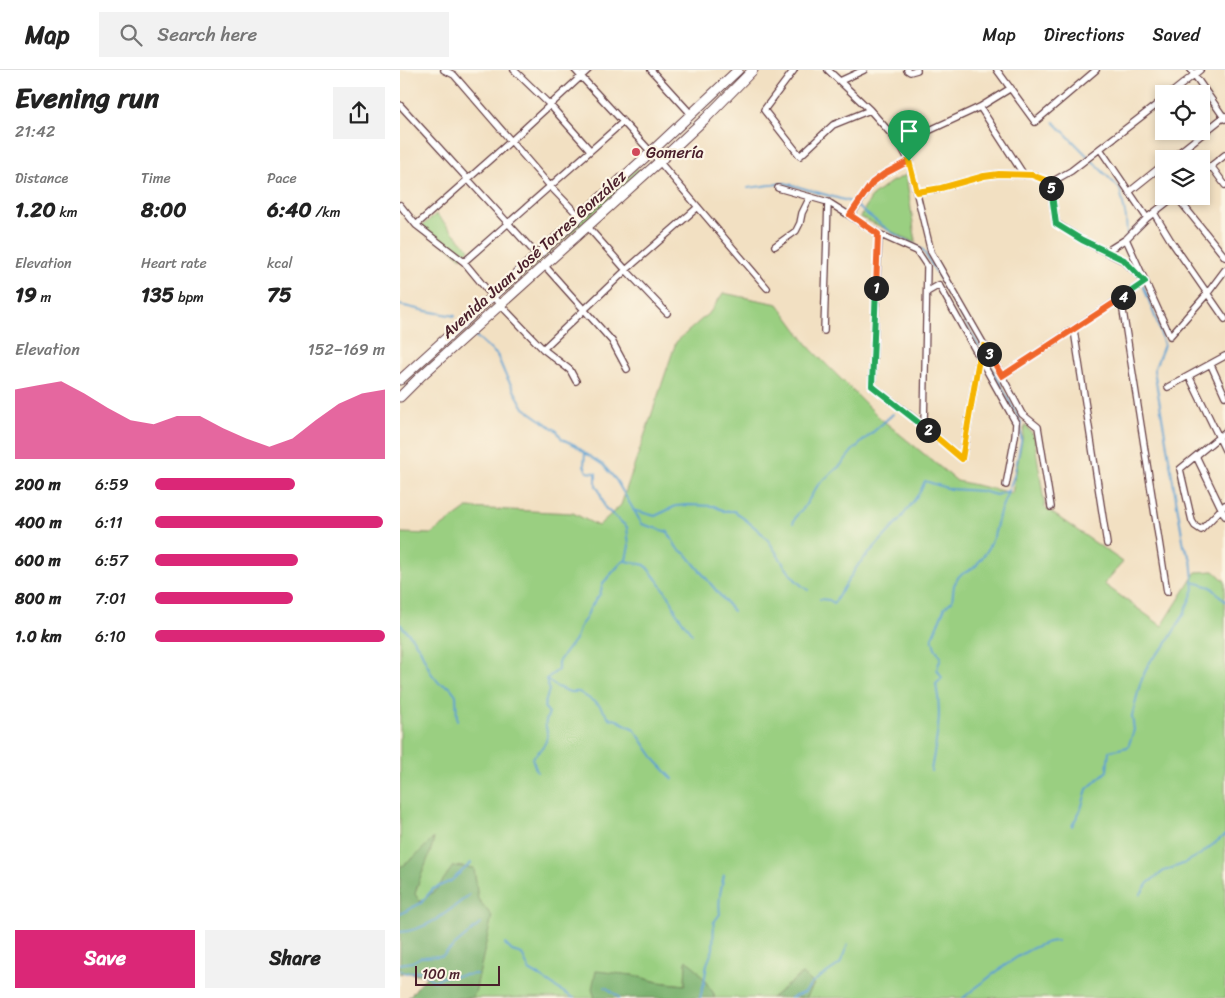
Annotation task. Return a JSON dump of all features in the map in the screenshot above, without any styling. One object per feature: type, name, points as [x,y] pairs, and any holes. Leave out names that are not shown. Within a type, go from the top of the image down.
[{"type":"main road","name":"Avenida Juan José Torres González","points":[[400,380],[538,256],[738,70]]},
{"type":"main road","name":"Avenida Juan José Torres González","points":[[400,398],[659,162],[753,70]]},
{"type":"main road","points":[[471,316],[479,325]]},
{"type":"street","points":[[444,70],[454,75],[550,186],[580,217]]},
{"type":"street","points":[[514,70],[550,104],[590,150]]},
{"type":"street","points":[[575,70],[651,152],[767,288]]},
{"type":"street","points":[[416,224],[511,141],[588,70]]},
{"type":"street","points":[[651,70],[691,114]]},
{"type":"street","points":[[794,70],[764,110],[800,156],[833,125],[870,110]]},
{"type":"street","points":[[828,70],[870,110],[900,144],[909,161],[931,252],[1022,414],[1038,427],[1051,507]]},
{"type":"street","points":[[840,81],[864,70]]},
{"type":"street","points":[[907,70],[910,72],[917,70]]},
{"type":"street","points":[[997,70],[1035,122],[1094,71]]},
{"type":"street","points":[[1179,85],[1193,72],[1200,70]]},
{"type":"street","points":[[1183,150],[1224,118],[1193,72]]},
{"type":"street","points":[[900,144],[980,107],[1011,88]]},
{"type":"street","points":[[400,104],[538,256]]},
{"type":"street","points":[[917,192],[999,174],[1032,175],[1050,182],[1071,171],[1155,105]]},
{"type":"street","points":[[980,107],[1024,174]]},
{"type":"street","points":[[464,262],[622,122]]},
{"type":"street","points":[[1100,149],[1147,218]]},
{"type":"street","points":[[1225,155],[1211,166],[1225,185]]},
{"type":"street","points":[[850,215],[872,183],[884,174],[909,161]]},
{"type":"street","points":[[1129,192],[1155,171]]},
{"type":"street","points":[[1050,182],[1056,224],[1082,240],[1124,260],[1145,282]]},
{"type":"street","points":[[778,188],[828,202],[878,234],[917,251],[927,266],[924,426]]},
{"type":"street","points":[[775,246],[796,231],[802,212],[810,197]]},
{"type":"street","points":[[824,331],[828,202]]},
{"type":"street","points":[[400,205],[416,224],[464,262],[492,296],[543,349],[570,370],[576,381]]},
{"type":"street","points":[[1107,251],[1126,239],[1147,218],[1164,205]]},
{"type":"street","points":[[1182,205],[1225,257]]},
{"type":"street","points":[[543,349],[626,270],[698,207]]},
{"type":"street","points":[[1154,213],[1225,319]]},
{"type":"street","points":[[587,226],[667,313]]},
{"type":"street","points":[[878,234],[872,386],[924,426],[962,459],[979,358],[984,346]]},
{"type":"street","points":[[1126,239],[1170,336],[1207,294],[1225,270]]},
{"type":"street","points":[[544,265],[612,341],[628,369]]},
{"type":"street","points":[[1002,376],[1145,282]]},
{"type":"street","points":[[927,292],[939,285],[1016,422],[1016,437],[1006,485]]},
{"type":"street","points":[[1121,298],[1167,592]]},
{"type":"street","points":[[1074,330],[1107,544]]},
{"type":"street","points":[[1168,387],[1225,356]]},
{"type":"street","points":[[1210,365],[1225,396]]},
{"type":"street","points":[[1189,376],[1225,450]]},
{"type":"street","points":[[1223,507],[1201,530],[1194,526],[1180,469],[1225,432]]},
{"type":"street","points":[[1196,456],[1223,507],[1225,516]]},
{"type":"green space","points":[[637,168],[640,172],[501,296],[498,293]]},
{"type":"green space","points":[[906,175],[916,243],[860,217],[872,196],[891,182]]},
{"type":"green space","points":[[436,214],[469,249],[461,258],[422,226]]},
{"type":"green space","points":[[723,293],[778,304],[811,349],[880,418],[957,481],[1012,493],[1025,424],[1034,436],[1045,508],[1123,562],[1104,584],[1162,626],[1196,572],[1214,571],[1225,581],[1225,998],[806,998],[814,984],[802,974],[771,998],[714,998],[714,994],[686,961],[685,985],[658,982],[632,975],[592,989],[595,998],[408,998],[427,976],[404,972],[400,974],[400,533],[431,534],[467,508],[573,513],[598,526],[621,505],[676,342],[711,311]]},
{"type":"green space","points":[[434,838],[415,894],[420,902],[437,889],[453,866],[474,868],[478,899],[492,916],[475,993],[472,998],[408,998],[427,976],[404,972],[400,974],[400,867],[413,858]]},
{"type":"green space","points":[[686,960],[697,969],[714,994],[714,998],[595,998],[592,989],[596,971],[632,975],[658,982],[685,985]]},
{"type":"green space","points":[[802,974],[814,984],[806,998],[771,998]]},
{"type":"waterway","points":[[1054,122],[1120,189],[1126,218],[1127,236]]},
{"type":"waterway","points":[[748,188],[785,183],[851,202],[891,232],[923,250],[979,346]]},
{"type":"waterway","points":[[1072,826],[1081,809],[1087,789],[1107,771],[1109,751],[1128,747],[1134,730],[1132,716],[1140,684],[1149,662],[1165,646],[1184,614],[1194,589],[1191,559],[1184,546],[1154,370],[1164,345],[1143,285]]},
{"type":"waterway","points":[[400,305],[455,316]]},
{"type":"waterway","points":[[473,334],[497,355],[524,408],[557,431],[562,439],[575,445],[585,453],[584,465],[587,472],[596,473],[596,486],[605,508],[627,527],[629,546],[626,560],[603,583],[600,594],[580,626],[576,638],[558,662],[558,670],[546,679],[549,690],[544,707],[549,713],[546,724],[547,737],[539,752],[532,758],[537,772]]},
{"type":"waterway","points":[[931,771],[939,718],[936,684],[942,678],[937,669],[941,657],[935,648],[932,638],[945,607],[952,601],[954,585],[959,576],[976,566],[987,551],[994,536],[1000,512],[1014,476],[1021,442],[1021,422],[985,356]]},
{"type":"waterway","points":[[793,523],[818,485],[893,414]]},
{"type":"waterway","points":[[585,453],[603,465],[616,480],[642,524],[668,532],[677,548],[687,555],[733,611]]},
{"type":"waterway","points":[[820,599],[829,600],[834,603],[858,565],[899,521],[920,492],[925,481],[950,489],[981,491],[996,495],[1008,491]]},
{"type":"waterway","points":[[633,510],[655,516],[676,506],[688,505],[714,506],[724,511],[734,511],[764,535],[790,574],[808,590]]},
{"type":"waterway","points":[[626,561],[645,565],[672,601],[676,612],[692,634]]},
{"type":"waterway","points":[[1193,582],[1211,587],[1225,601]]},
{"type":"waterway","points":[[400,624],[420,649],[431,673],[439,683],[450,687],[456,695],[457,720]]},
{"type":"waterway","points":[[546,679],[557,687],[570,692],[579,692],[599,705],[609,718],[634,729],[656,761],[673,779]]},
{"type":"waterway","points":[[1140,895],[1148,883],[1164,871],[1183,864],[1201,854],[1225,835]]},
{"type":"waterway","points":[[400,914],[421,903],[433,889],[451,881],[471,863]]},
{"type":"waterway","points":[[700,998],[707,964],[713,949],[714,922],[720,914],[720,899],[724,875]]},
{"type":"waterway","points":[[400,932],[428,924],[469,895]]},
{"type":"waterway","points":[[400,964],[412,962],[421,957],[442,956],[480,924]]},
{"type":"waterway","points":[[963,998],[995,972],[1021,955],[1046,943],[1057,941]]},
{"type":"waterway","points":[[505,944],[512,951],[522,954],[529,970],[574,998]]},
{"type":"waterway","points":[[791,998],[805,992],[813,982],[840,964],[848,944]]},
{"type":"waterway","points":[[400,970],[405,973],[420,971],[434,981],[442,977],[476,974]]},
{"type":"waterway","points":[[605,987],[619,998]]},
{"type":"place","name":"Gomería","points":[[636,152]]},
{"type":"route","points":[[909,161],[917,192],[999,174],[1032,175],[1050,182],[1056,224],[1082,240],[1124,260],[1145,282],[1002,376],[984,346],[979,359],[962,459],[924,426],[872,386],[878,234],[850,215],[872,183],[884,174],[909,161]]}]
